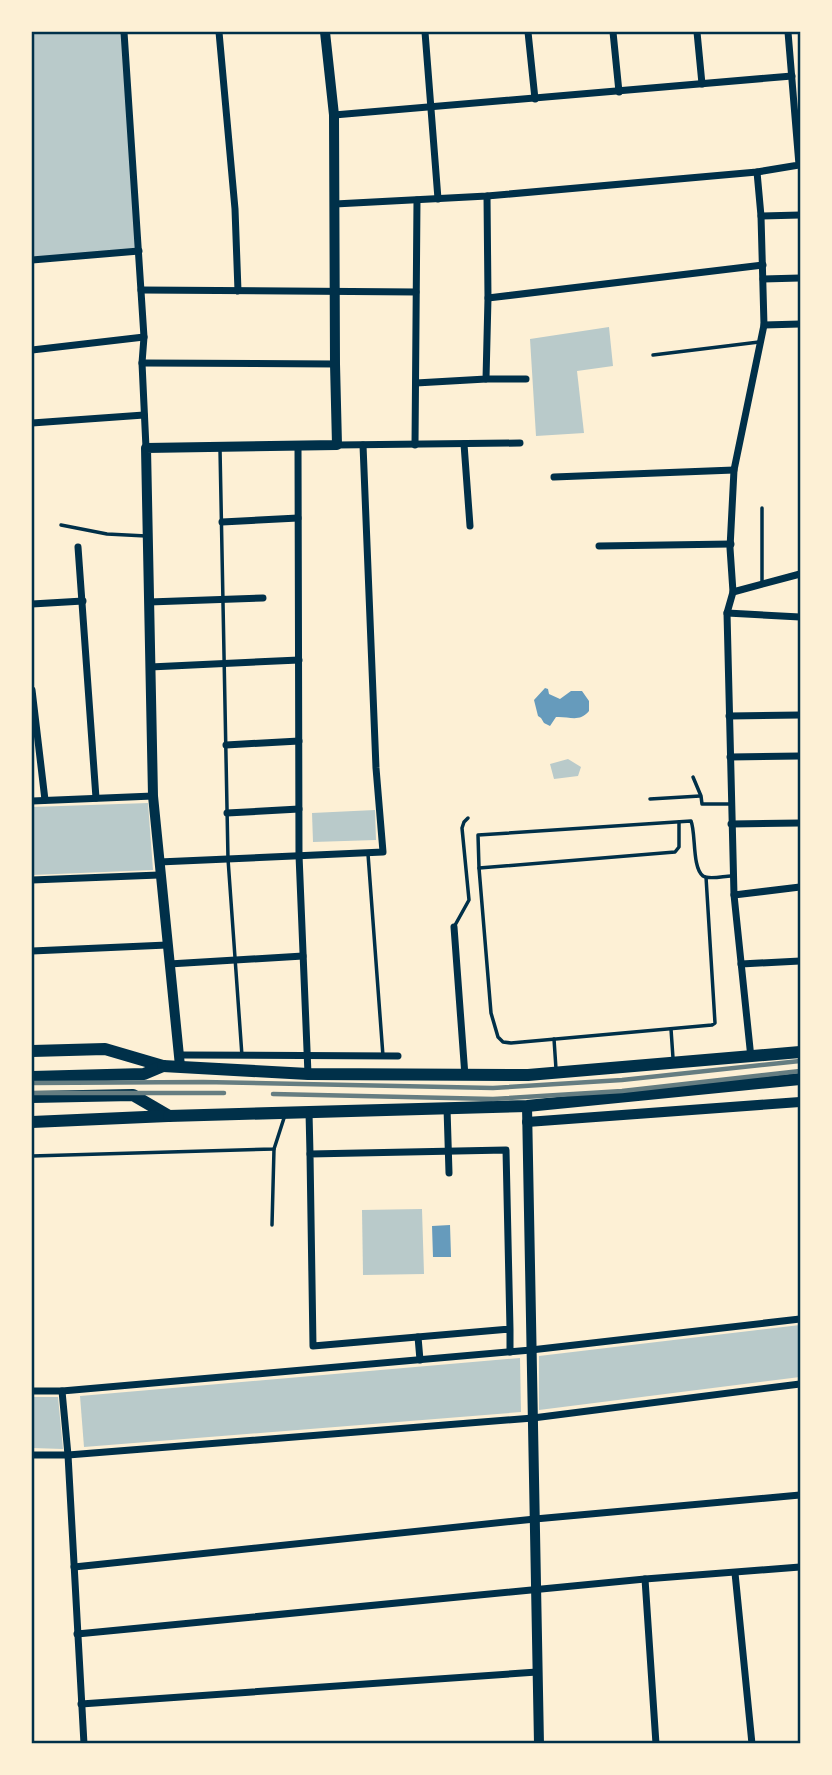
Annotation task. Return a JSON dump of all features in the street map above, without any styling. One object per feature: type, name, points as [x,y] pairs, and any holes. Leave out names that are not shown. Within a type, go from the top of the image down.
[{"type":"main road","points":[[32,1051],[105,1049],[163,1066]]},
{"type":"main road","points":[[32,1077],[144,1074],[180,1060],[307,1074],[465,1076],[556,1073],[800,1052]]},
{"type":"main road","points":[[32,1122],[527,1106],[800,1079]]},
{"type":"main road","points":[[32,1097],[133,1095],[169,1116]]},
{"type":"street","points":[[124,32],[144,337],[142,363],[153,796],[180,1060],[242,1056],[398,1056]]},
{"type":"street","points":[[219,32],[235,209],[238,291]]},
{"type":"street","points":[[325,32],[334,116],[337,445]]},
{"type":"street","points":[[425,32],[438,199]]},
{"type":"street","points":[[528,32],[535,99]]},
{"type":"street","points":[[612,32],[619,92]]},
{"type":"street","points":[[697,32],[702,84]]},
{"type":"street","points":[[335,204],[487,196],[757,172],[799,165],[788,32]]},
{"type":"street","points":[[334,116],[792,76]]},
{"type":"street","points":[[751,1058],[734,895],[727,613],[733,592],[731,544],[734,470],[764,325],[757,172]]},
{"type":"street","points":[[486,379],[487,196]]},
{"type":"street","points":[[415,445],[417,200]]},
{"type":"street","points":[[761,216],[800,215]]},
{"type":"street","points":[[32,260],[139,251]]},
{"type":"street","points":[[488,298],[763,265]]},
{"type":"street","points":[[763,279],[800,278]]},
{"type":"street","points":[[141,290],[416,292]]},
{"type":"street","points":[[764,325],[800,324]]},
{"type":"street","points":[[32,350],[144,337]]},
{"type":"street","points":[[142,363],[335,365]]},
{"type":"street","points":[[416,383],[526,379]]},
{"type":"street","points":[[32,423],[144,415]]},
{"type":"street","points":[[146,448],[520,443]]},
{"type":"street","points":[[464,444],[470,526]]},
{"type":"street","points":[[298,445],[299,855],[307,1074]]},
{"type":"street","points":[[159,862],[383,852],[376,768],[363,445]]},
{"type":"street","points":[[554,477],[734,470]]},
{"type":"street","points":[[222,522],[298,518]]},
{"type":"street","points":[[599,546],[731,544]]},
{"type":"street","points":[[78,547],[96,798]]},
{"type":"street","points":[[733,592],[800,574]]},
{"type":"street","points":[[149,602],[263,598]]},
{"type":"street","points":[[32,604],[83,601]]},
{"type":"street","points":[[727,613],[800,617]]},
{"type":"street","points":[[150,667],[299,660]]},
{"type":"street","points":[[32,691],[45,800]]},
{"type":"street","points":[[729,716],[800,715]]},
{"type":"street","points":[[226,745],[299,741]]},
{"type":"street","points":[[730,757],[800,756]]},
{"type":"street","points":[[32,801],[153,796]]},
{"type":"street","points":[[227,813],[299,809]]},
{"type":"street","points":[[732,824],[800,823]]},
{"type":"street","points":[[32,880],[159,875]]},
{"type":"street","points":[[734,895],[800,887]]},
{"type":"street","points":[[454,927],[465,1076]]},
{"type":"street","points":[[32,951],[167,945]]},
{"type":"street","points":[[169,964],[303,956]]},
{"type":"street","points":[[741,964],[800,961]]},
{"type":"street","points":[[527,1122],[800,1102]]},
{"type":"street","points":[[527,1106],[539,1744]]},
{"type":"street","points":[[447,1108],[449,1173]]},
{"type":"street","points":[[309,1112],[313,1346],[510,1329]]},
{"type":"street","points":[[310,1154],[506,1150],[510,1352]]},
{"type":"street","points":[[32,1391],[62,1391],[510,1352],[800,1318]]},
{"type":"street","points":[[418,1337],[420,1360]]},
{"type":"street","points":[[32,1455],[68,1455],[533,1418],[800,1384]]},
{"type":"street","points":[[62,1391],[84,1744]]},
{"type":"street","points":[[74,1567],[535,1519],[800,1495]]},
{"type":"street","points":[[78,1633],[645,1579],[800,1567]]},
{"type":"street","points":[[735,1573],[752,1744]]},
{"type":"street","points":[[645,1579],[656,1744]]},
{"type":"street","points":[[82,1704],[537,1672]]},
{"type":"lane","points":[[653,355],[761,342]]},
{"type":"lane","points":[[220,447],[228,859],[242,1056]]},
{"type":"lane","points":[[762,508],[762,584]]},
{"type":"lane","points":[[61,525],[107,534],[148,536]]},
{"type":"lane","points":[[693,777],[702,804],[731,804]]},
{"type":"lane","points":[[650,800],[701,796]]},
{"type":"lane","points":[[454,927],[469,900],[462,828],[468,818]]},
{"type":"lane","points":[[479,868],[676,852],[679,847],[679,821]]},
{"type":"lane","points":[[706,877],[716,1020],[712,1025],[554,1040],[503,1042],[495,1031],[491,1013],[477,838],[480,835],[691,821],[696,860],[701,875],[734,876]]},
{"type":"lane","points":[[368,852],[383,1056]]},
{"type":"lane","points":[[671,1029],[674,1064]]},
{"type":"lane","points":[[554,1040],[556,1073]]},
{"type":"lane","points":[[272,1225],[274,1149],[286,1113]]},
{"type":"lane","points":[[32,1156],[274,1149]]},
{"type":"shaded area","points":[[32,32],[124,32],[139,251],[32,260]]},
{"type":"shaded area","points":[[609,327],[613,366],[577,371],[584,433],[536,436],[530,339]]},
{"type":"shaded area","points":[[568,759],[581,767],[578,776],[554,779],[550,764]]},
{"type":"shaded area","points":[[148,803],[153,870],[32,875],[32,807]]},
{"type":"shaded area","points":[[375,810],[376,840],[313,842],[312,813]]},
{"type":"shaded area","points":[[422,1209],[424,1274],[363,1275],[362,1210]]},
{"type":"shaded area","points":[[800,1325],[800,1377],[539,1410],[539,1356]]},
{"type":"shaded area","points":[[520,1358],[521,1412],[84,1447],[80,1396]]},
{"type":"shaded area","points":[[32,1397],[58,1397],[63,1449],[32,1448]]},
{"type":"water","points":[[545,688],[549,694],[560,699],[571,691],[582,691],[589,701],[589,711],[578,718],[556,717],[550,726],[544,723],[538,716],[534,700]]},
{"type":"water","points":[[450,1225],[451,1257],[433,1257],[432,1226]]},
{"type":"railway","points":[[32,1083],[203,1082],[493,1088],[622,1080],[800,1061]]},
{"type":"railway","points":[[273,1094],[493,1099],[622,1091],[800,1071]]},
{"type":"railway","points":[[32,1093],[224,1093]]}]
